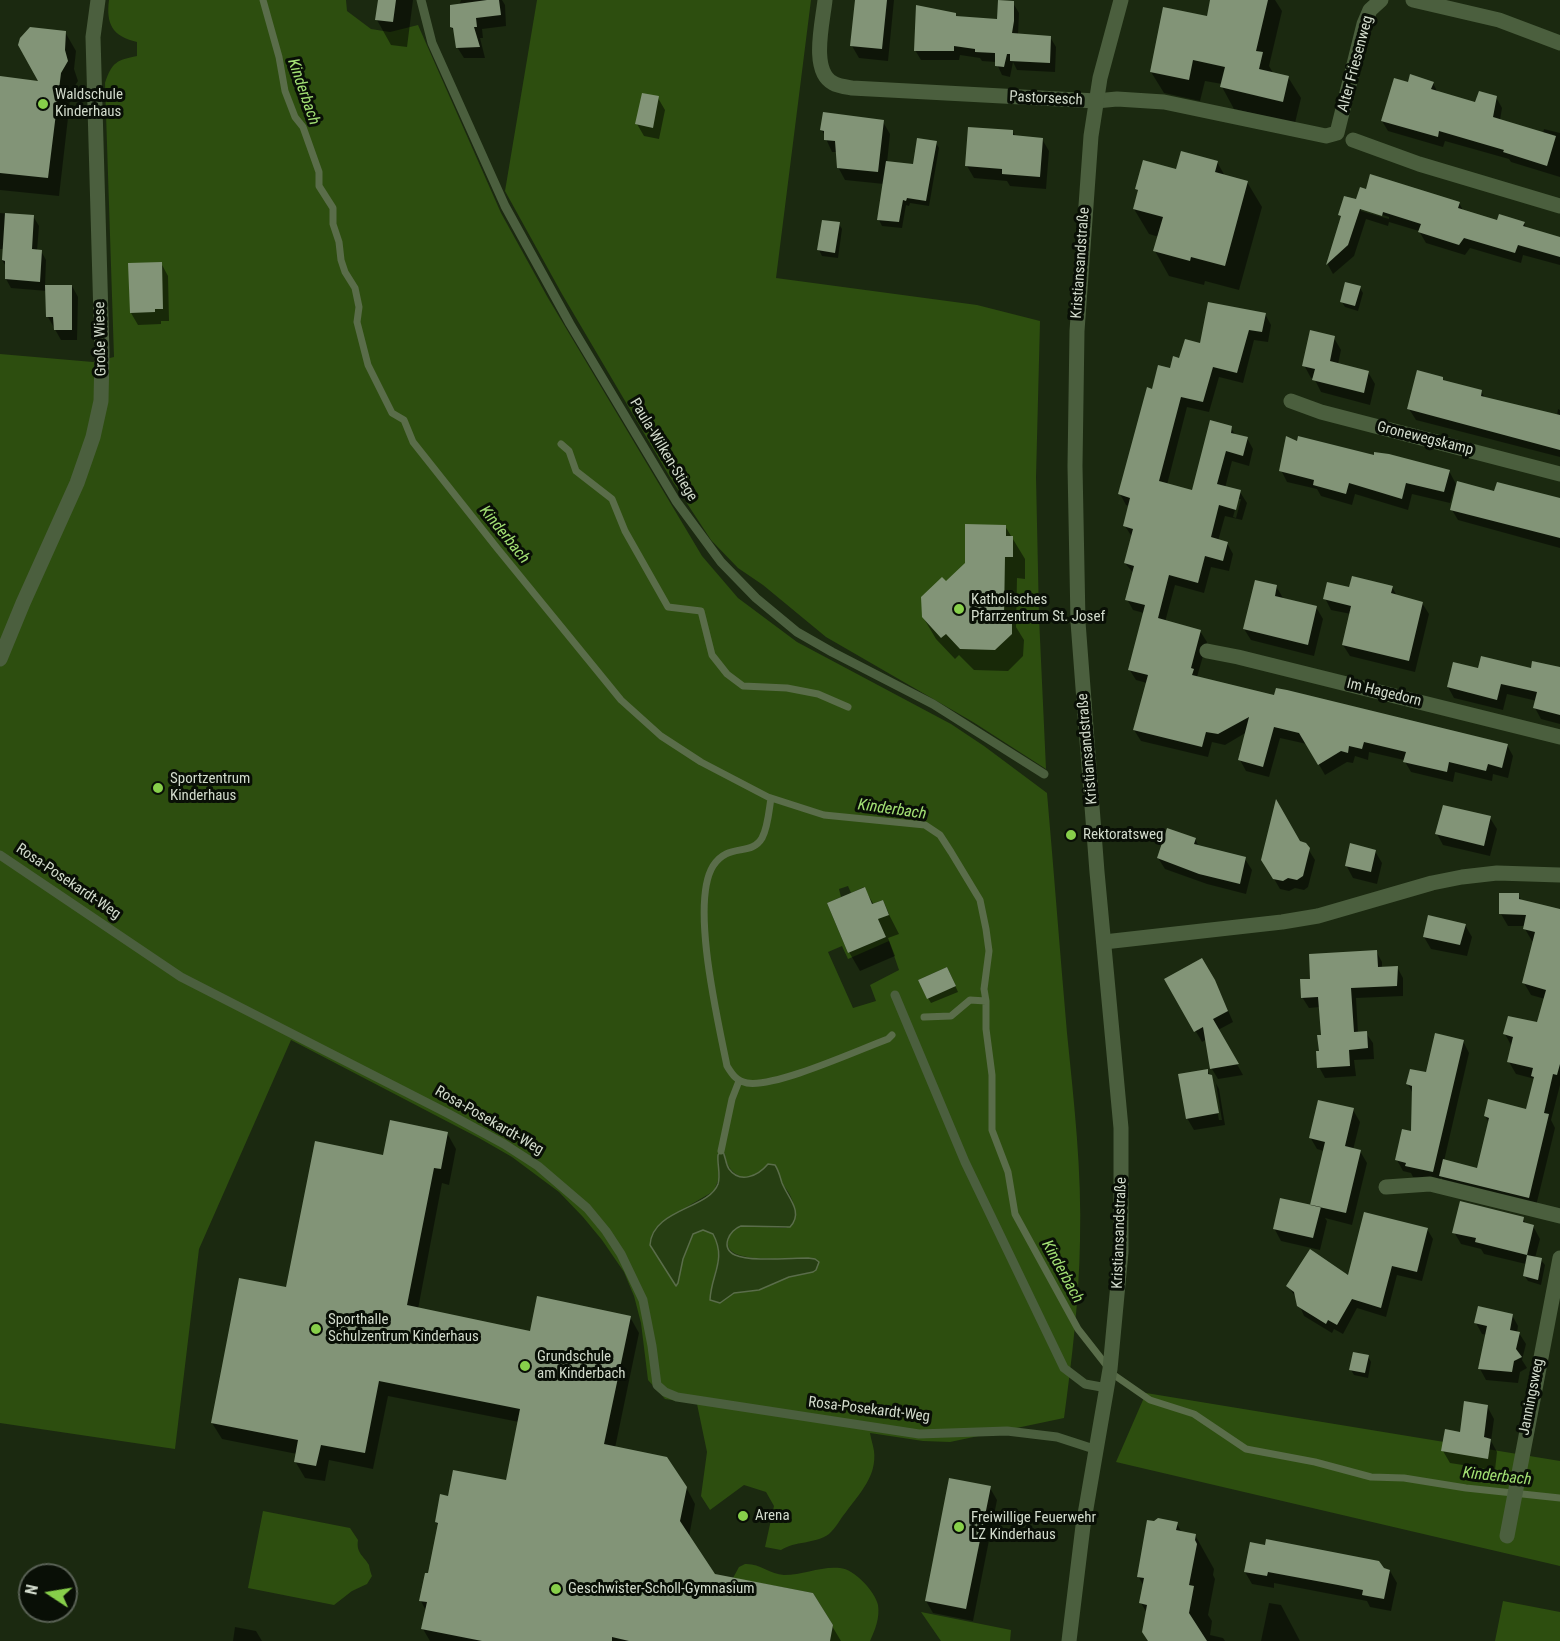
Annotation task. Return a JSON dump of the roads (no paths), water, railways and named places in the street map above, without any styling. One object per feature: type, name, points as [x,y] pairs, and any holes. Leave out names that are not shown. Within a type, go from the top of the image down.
[{"type":"street","name":"Große Wiese","points":[[0,659],[22,603],[78,483],[93,437],[101,401],[102,353],[93,37],[98,0]]},
{"type":"street","name":"Pastorsesch","points":[[825,0],[819,53],[823,74],[832,83],[852,88],[1096,101],[1117,99],[1164,102],[1326,136],[1344,137],[1419,164],[1560,207]]},
{"type":"street","name":"Kristiansandstraße","points":[[1069,1641],[1081,1536],[1113,1345],[1120,1272],[1122,1160],[1118,1093],[1077,622],[1076,563],[1077,331],[1085,205],[1096,101],[1107,46],[1121,0]]},
{"type":"street","name":"Alter Friesenweg","points":[[1344,137],[1364,24],[1370,10],[1381,0]]},
{"type":"street","points":[[1413,0],[1499,20],[1560,43]]},
{"type":"street","name":"Gronewegskamp","points":[[1291,401],[1321,412],[1560,474]]},
{"type":"street","name":"Im Hagedorn","points":[[1207,651],[1560,737]]},
{"type":"street","points":[[1104,942],[1318,916],[1462,877],[1497,873],[1560,875]]},
{"type":"street","points":[[1386,1187],[1430,1184],[1560,1216]]},
{"type":"street","name":"Janningsweg","points":[[1508,1536],[1560,1258]]},
{"type":"lane","name":"Paula-Wilken-Stiege","points":[[421,0],[432,43],[506,206],[570,324],[670,492],[714,553],[756,598],[797,632],[933,704],[1044,774]]},
{"type":"lane","name":"Rosa-Posekardt-Weg","points":[[0,855],[181,977],[449,1114],[504,1144],[538,1167],[587,1208],[621,1254],[643,1299],[657,1385],[665,1392],[677,1397],[920,1434],[1007,1431],[1057,1437],[1097,1450]]},
{"type":"lane","points":[[895,995],[965,1162],[1064,1368],[1085,1384],[1104,1389]]},
{"type":"waterway","name":"Kinderbach","points":[[263,0],[279,57],[285,91],[295,117],[303,127],[319,172],[319,186],[333,208],[333,224],[339,242],[341,260],[355,288],[359,307],[357,322],[368,365],[392,413],[404,420],[413,442],[497,548],[621,700],[661,736],[701,762],[768,797],[824,815],[925,825],[940,835],[951,852],[980,900],[986,929],[989,951],[984,989],[992,1075],[992,1130],[1008,1172],[1015,1214],[1078,1329],[1114,1375],[1150,1400],[1194,1414],[1246,1449],[1315,1462],[1371,1477],[1404,1478],[1466,1488],[1560,1498]]},
{"type":"waterway","points":[[561,444],[569,451],[576,471],[612,499],[625,531],[668,607],[701,611],[712,655],[727,674],[743,686],[787,688],[818,694],[848,707]]},
{"type":"waterway","points":[[771,798],[767,824],[762,838],[752,847],[725,854],[713,866],[707,883],[704,907],[708,963],[727,1066],[737,1079],[747,1083],[777,1080],[817,1067],[888,1039],[892,1035]]},
{"type":"waterway","points":[[924,1017],[951,1016],[970,1000],[986,1001]]},
{"type":"waterway","points":[[721,1151],[732,1099],[739,1081]]},
{"type":"place","name":"Waldschule Kinderhaus","points":[[43,104]]},
{"type":"place","name":"Katholisches Pfarrzentrum St. Josef","points":[[959,609]]},
{"type":"place","name":"Sportzentrum Kinderhaus","points":[[158,788]]},
{"type":"place","name":"Rektoratsweg","points":[[1071,835]]},
{"type":"place","name":"Sporthalle Schulzentrum Kinderhaus","points":[[316,1329]]},
{"type":"place","name":"Grundschule am Kinderbach","points":[[525,1366]]},
{"type":"place","name":"Arena","points":[[743,1516]]},
{"type":"place","name":"Freiwillige Feuerwehr LZ Kinderhaus","points":[[959,1527]]},
{"type":"place","name":"Geschwister-Scholl-Gymnasium","points":[[556,1589]]}]
